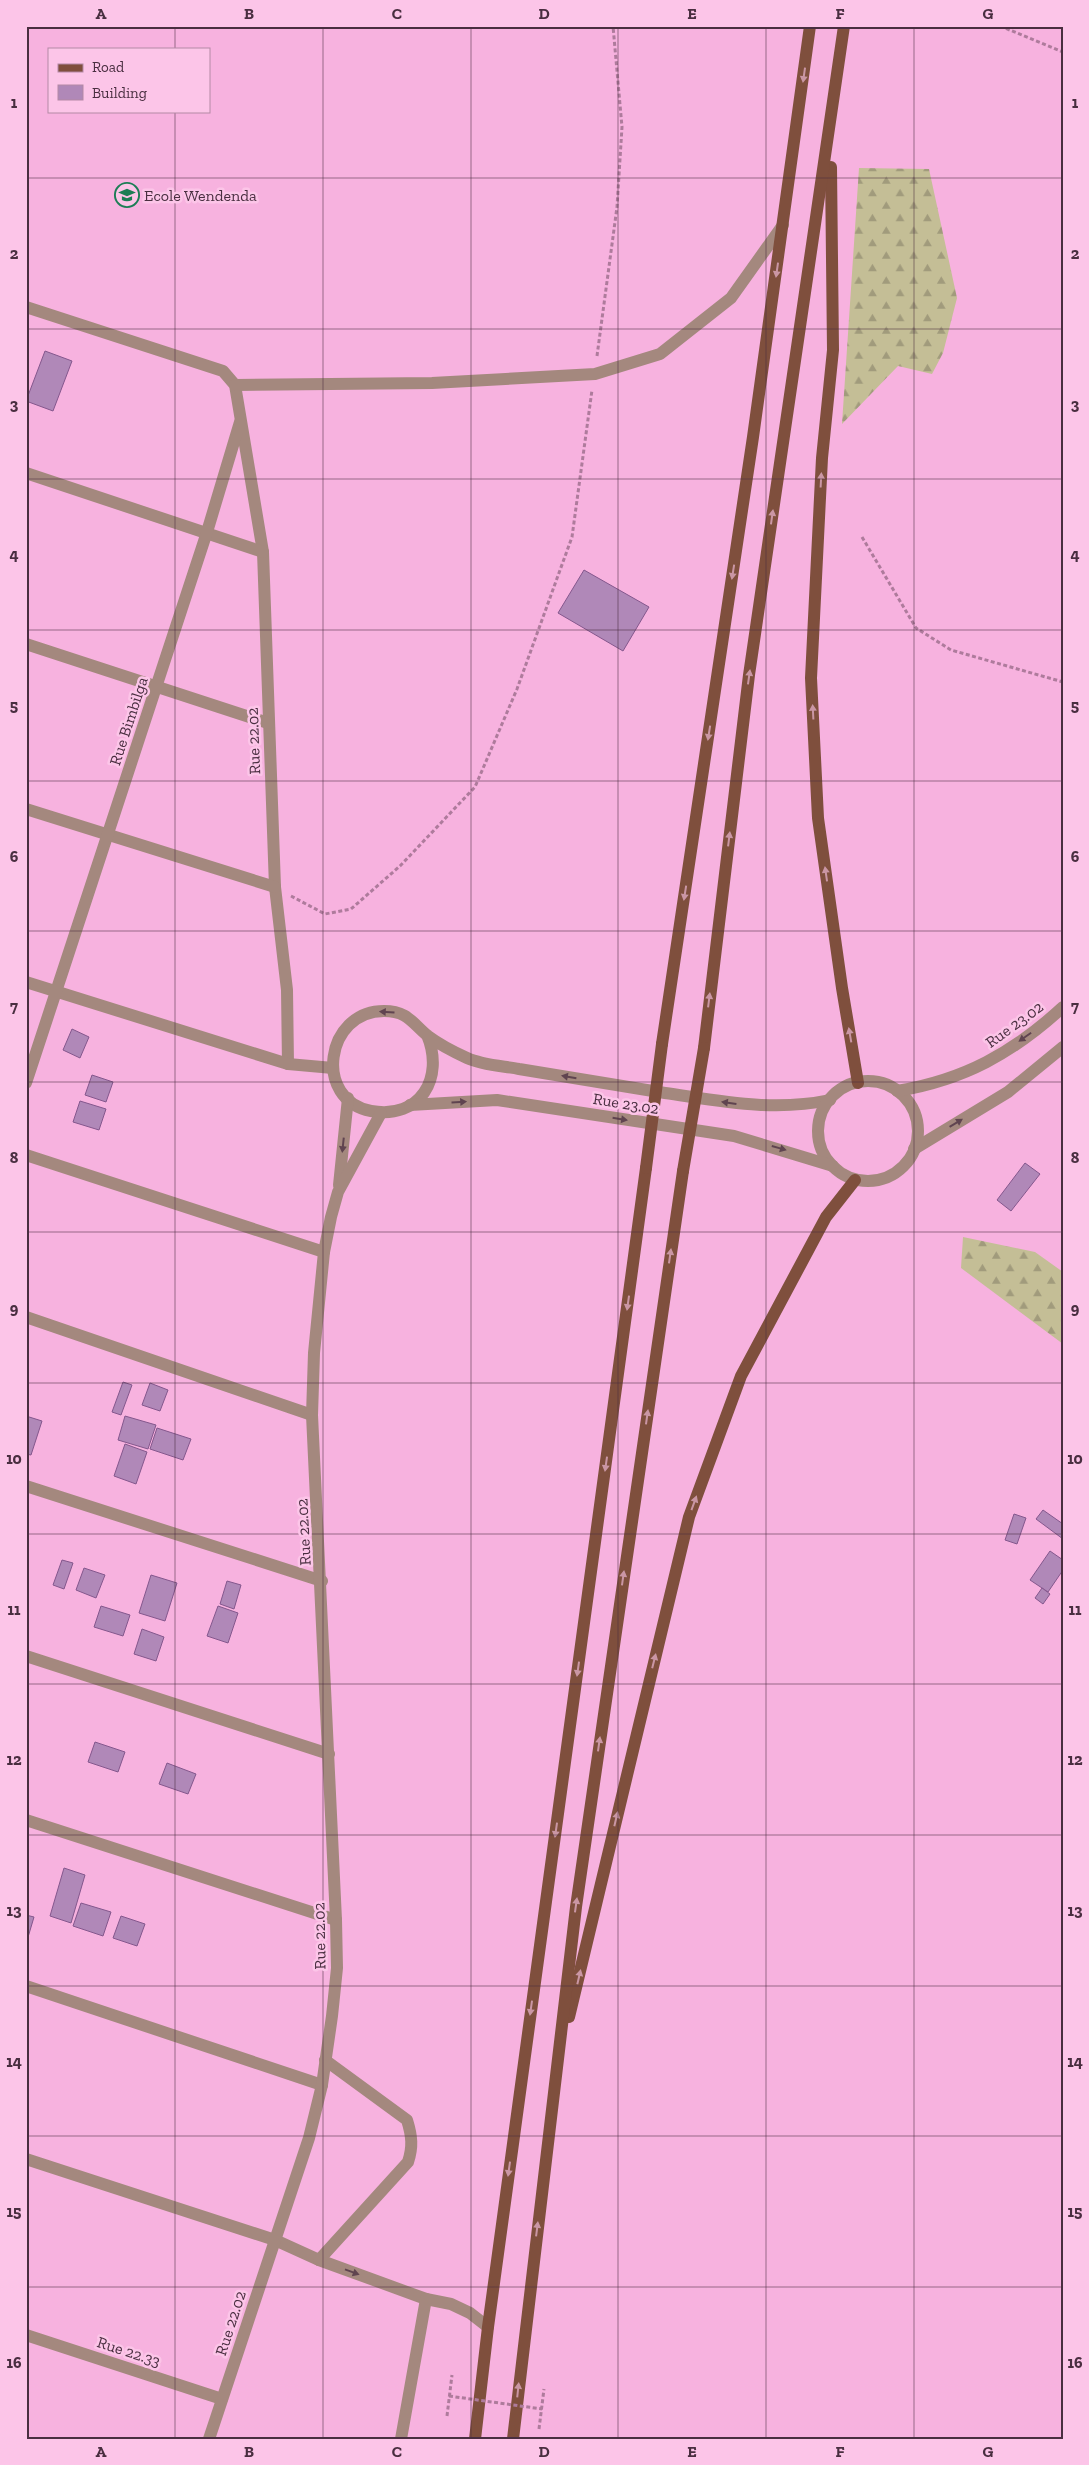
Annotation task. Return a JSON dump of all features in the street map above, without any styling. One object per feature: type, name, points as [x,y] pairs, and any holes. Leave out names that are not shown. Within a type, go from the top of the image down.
[{"type":"main road","points":[[475,2439],[488,2328],[662,1044],[783,225],[810,26]]},
{"type":"main road","points":[[513,2439],[576,1907],[683,1171],[704,1048],[749,675],[831,127],[844,26]]},
{"type":"main road","points":[[831,127],[833,350],[822,458],[811,678],[818,818],[842,988],[858,1083]]},
{"type":"main road","points":[[555,2075],[689,1517],[741,1376],[826,1217],[855,1180]]},
{"type":"street","points":[[26,307],[222,371],[235,384],[432,383],[595,374],[660,354],[731,298],[783,225]]},
{"type":"street","name":"Rue Bimbilga","points":[[26,1084],[208,532],[241,418],[235,384]]},
{"type":"street","name":"Rue 22.02","points":[[241,418],[262,552],[276,887],[287,990],[288,1064]]},
{"type":"street","points":[[26,473],[208,532],[262,552]]},
{"type":"street","points":[[26,644],[268,723]]},
{"type":"street","points":[[26,810],[276,887]]},
{"type":"street","points":[[26,982],[288,1064],[332,1068],[336,1082],[348,1098],[366,1110],[381,1113],[338,1192]]},
{"type":"street","name":"Rue 23.02","points":[[897,1092],[928,1086],[988,1063],[1047,1022],[1063,1007]]},
{"type":"street","name":"Rue 23.02","points":[[332,1068],[333,1051],[340,1035],[351,1022],[367,1014],[384,1011],[401,1014],[416,1022],[427,1035],[434,1051],[434,1068],[430,1083],[422,1096],[410,1105],[396,1111],[381,1113]]},
{"type":"street","name":"Rue 23.02","points":[[427,1035],[470,1060],[582,1080],[735,1104],[801,1106],[830,1100]]},
{"type":"street","points":[[914,1149],[1008,1092],[1063,1047]]},
{"type":"street","points":[[855,1180],[871,1181],[886,1178],[900,1169],[911,1157],[918,1126],[914,1110],[904,1096],[890,1086],[874,1082],[858,1083]]},
{"type":"street","name":"Rue 23.02","points":[[855,1180],[840,1173],[833,1166],[821,1147],[818,1131],[821,1115],[830,1100],[842,1089],[858,1083]]},
{"type":"street","points":[[26,1317],[312,1415],[314,1353],[324,1252],[338,1192],[348,1098]]},
{"type":"street","name":"Rue 23.02","points":[[410,1105],[497,1100],[734,1136],[833,1166]]},
{"type":"street","points":[[26,1155],[324,1252]]},
{"type":"street","name":"Rue 22.02","points":[[209,2439],[309,2138],[322,2085],[336,1968],[336,1920],[322,1581],[312,1415]]},
{"type":"street","points":[[26,1486],[322,1581]]},
{"type":"street","points":[[26,1656],[329,1754]]},
{"type":"street","points":[[26,1820],[336,1920]]},
{"type":"street","points":[[26,1986],[322,2085]]},
{"type":"street","points":[[319,2260],[408,2162],[412,2150],[412,2136],[407,2120],[325,2060]]},
{"type":"street","points":[[26,2159],[274,2240],[319,2260],[426,2299],[451,2304],[464,2310],[488,2328]]},
{"type":"street","points":[[400,2439],[426,2299]]},
{"type":"street","name":"Rue 22.33","points":[[26,2335],[222,2399]]},
{"type":"path","points":[[276,887],[325,914],[351,909],[400,866],[475,787],[517,689],[572,536],[617,207],[622,127],[613,26]]},
{"type":"path","points":[[1000,26],[1019,36],[1063,52]]},
{"type":"path","points":[[862,537],[916,628],[950,650],[1063,682]]},
{"type":"path","points":[[447,2416],[452,2374]]},
{"type":"path","points":[[539,2429],[544,2389]]},
{"type":"path","points":[[449,2396],[542,2409]]},
{"type":"green space","points":[[859,168],[929,169],[957,298],[943,353],[932,374],[898,366],[842,424]]},
{"type":"green space","points":[[963,1237],[1035,1252],[1063,1272],[1063,1344],[961,1268]]},
{"type":"building","points":[[45,351],[72,361],[53,411],[26,401]]},
{"type":"building","points":[[584,570],[649,607],[623,651],[558,613]]},
{"type":"building","points":[[72,1029],[89,1037],[80,1058],[63,1050]]},
{"type":"building","points":[[92,1075],[113,1082],[106,1102],[85,1095]]},
{"type":"building","points":[[80,1101],[106,1109],[99,1130],[73,1122]]},
{"type":"building","points":[[1025,1163],[1040,1174],[1011,1211],[997,1200]]},
{"type":"building","points":[[123,1382],[132,1385],[121,1415],[112,1412]]},
{"type":"building","points":[[150,1383],[168,1390],[160,1411],[142,1405]]},
{"type":"building","points":[[26,1416],[42,1421],[31,1455],[26,1454]]},
{"type":"building","points":[[125,1416],[156,1425],[148,1449],[118,1440]]},
{"type":"building","points":[[157,1428],[191,1439],[183,1460],[150,1449]]},
{"type":"building","points":[[125,1444],[147,1452],[136,1484],[114,1476]]},
{"type":"building","points":[[1043,1510],[1063,1524],[1063,1539],[1036,1519]]},
{"type":"building","points":[[1014,1514],[1026,1518],[1017,1544],[1005,1540]]},
{"type":"building","points":[[1050,1551],[1063,1560],[1063,1570],[1048,1592],[1030,1580]]},
{"type":"building","points":[[62,1560],[73,1563],[64,1589],[53,1585]]},
{"type":"building","points":[[84,1568],[105,1575],[96,1598],[76,1590]]},
{"type":"building","points":[[151,1575],[177,1583],[165,1621],[139,1613]]},
{"type":"building","points":[[227,1581],[241,1585],[234,1609],[220,1604]]},
{"type":"building","points":[[1042,1588],[1050,1594],[1043,1604],[1035,1598]]},
{"type":"building","points":[[101,1606],[130,1615],[123,1636],[94,1627]]},
{"type":"building","points":[[218,1606],[238,1613],[228,1643],[207,1636]]},
{"type":"building","points":[[142,1629],[164,1637],[156,1661],[134,1654]]},
{"type":"building","points":[[95,1742],[125,1752],[118,1772],[88,1762]]},
{"type":"building","points":[[167,1763],[196,1774],[188,1794],[159,1784]]},
{"type":"building","points":[[64,1868],[85,1875],[71,1923],[50,1916]]},
{"type":"building","points":[[81,1903],[111,1912],[103,1936],[73,1926]]},
{"type":"building","points":[[26,1915],[34,1917],[26,1944]]},
{"type":"building","points":[[121,1916],[145,1924],[137,1946],[113,1938]]},
{"type":"place","name":"Ecole Wendenda","points":[[127,195]]}]
